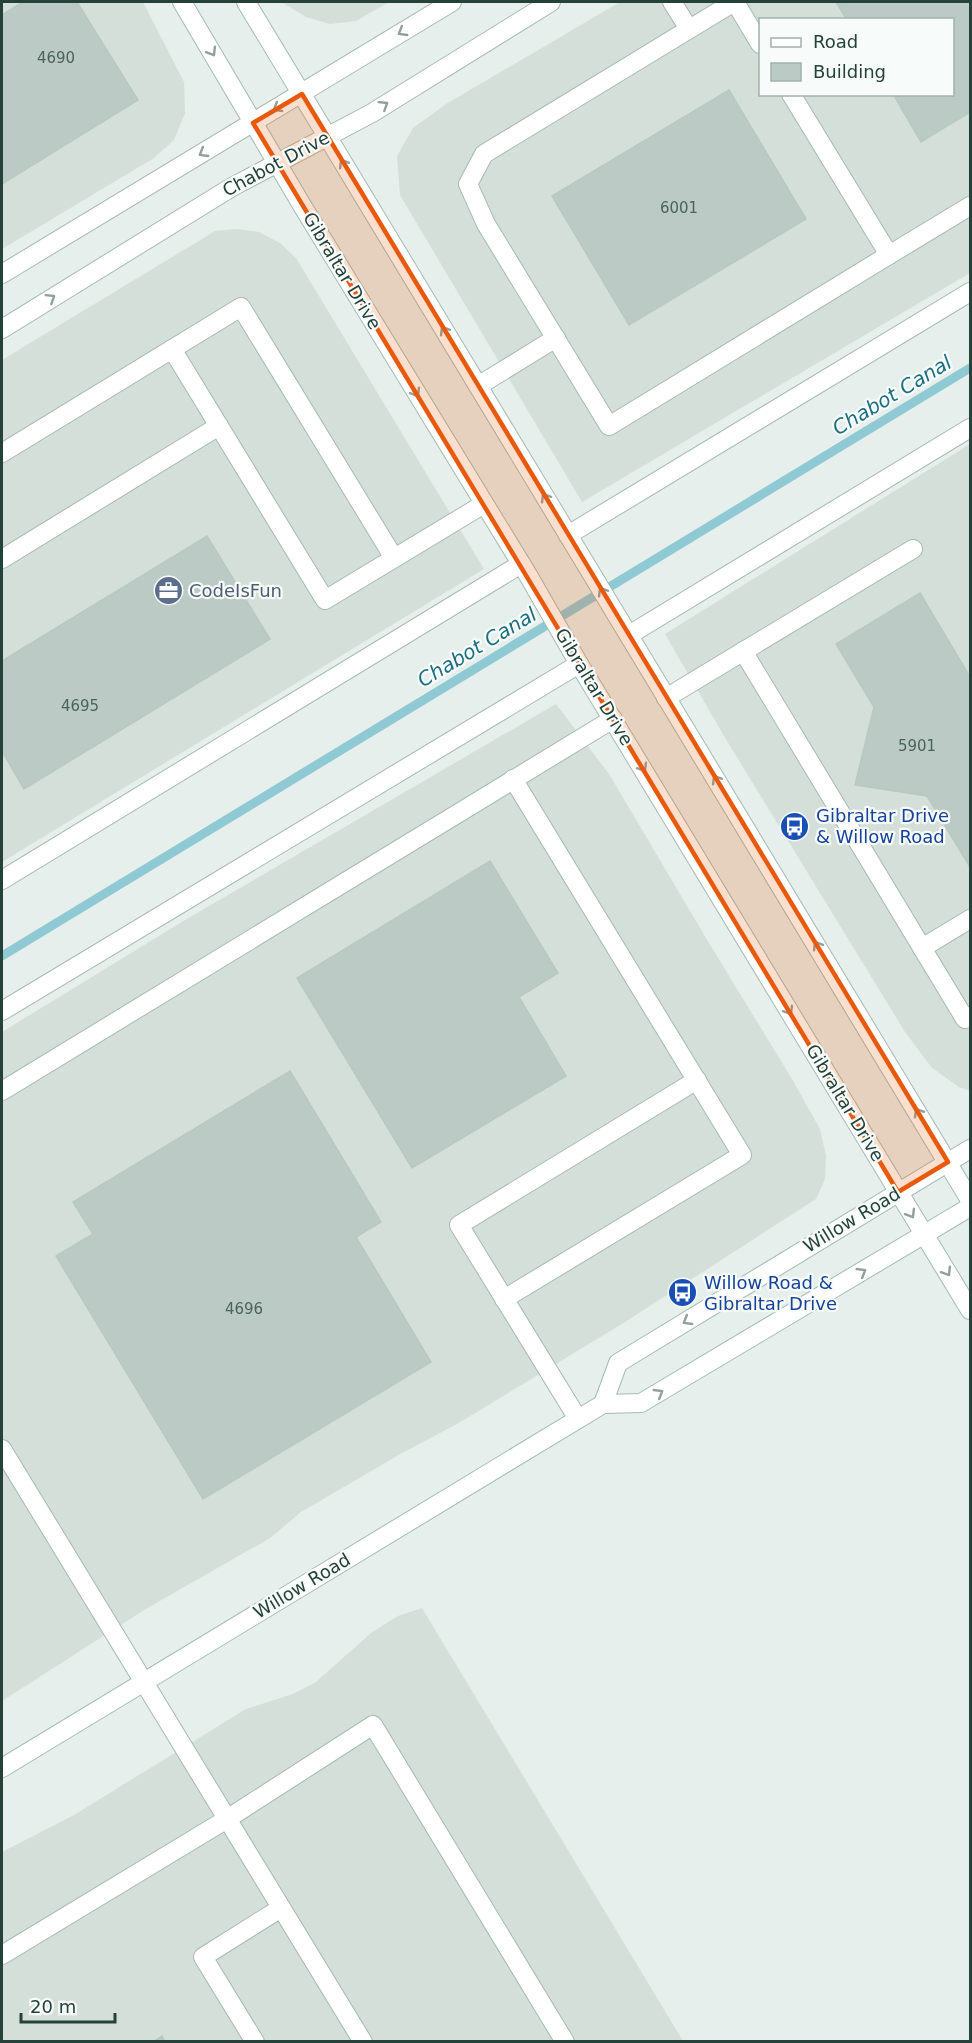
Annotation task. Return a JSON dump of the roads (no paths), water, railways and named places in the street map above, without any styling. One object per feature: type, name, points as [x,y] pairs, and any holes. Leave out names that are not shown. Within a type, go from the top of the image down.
[{"type":"street","name":"Gibraltar Drive","points":[[182,2],[970,1310]]},
{"type":"street","points":[[246,2],[970,1200]]},
{"type":"street","points":[[2,274],[452,2]]},
{"type":"street","name":"Chabot Drive","points":[[2,329],[232,187],[372,112],[551,2]]},
{"type":"street","points":[[672,2],[689,29]]},
{"type":"street","points":[[759,43],[727,3],[689,29],[484,154],[468,184],[486,224],[609,426],[970,206]]},
{"type":"street","points":[[792,96],[889,255]]},
{"type":"street","points":[[572,541],[970,292]]},
{"type":"street","points":[[2,453],[242,307],[394,558]]},
{"type":"street","points":[[478,386],[556,338]]},
{"type":"street","points":[[172,349],[325,600],[484,504]]},
{"type":"street","points":[[2,559],[219,426]]},
{"type":"street","points":[[629,635],[970,428]]},
{"type":"street","points":[[666,698],[913,549]]},
{"type":"street","points":[[2,880],[524,569]]},
{"type":"street","points":[[743,651],[965,1019],[970,1016]]},
{"type":"street","points":[[2,1011],[579,664]]},
{"type":"street","points":[[2,1091],[613,718]]},
{"type":"street","points":[[504,1299],[742,1155],[513,779]]},
{"type":"street","points":[[922,948],[970,919]]},
{"type":"street","points":[[578,1419],[459,1225],[697,1080]]},
{"type":"street","name":"Willow Road","points":[[603,1404],[618,1363],[970,1149]]},
{"type":"street","name":"Willow Road","points":[[2,1768],[603,1404],[641,1403],[970,1207]]},
{"type":"street","points":[[2,1449],[363,2042]]},
{"type":"street","points":[[2,1955],[227,1819],[372,1725],[565,2042]]},
{"type":"street","points":[[255,2042],[203,1957],[281,1908]]},
{"type":"waterway","name":"Chabot Canal","points":[[2,956],[970,368]]},
{"type":"place","name":"CodeIsFun","points":[[168,591]]},
{"type":"place","name":"Gibraltar Drive & Willow Road","points":[[795,826]]},
{"type":"place","name":"Willow Road & Gibraltar Drive","points":[[683,1293]]}]
